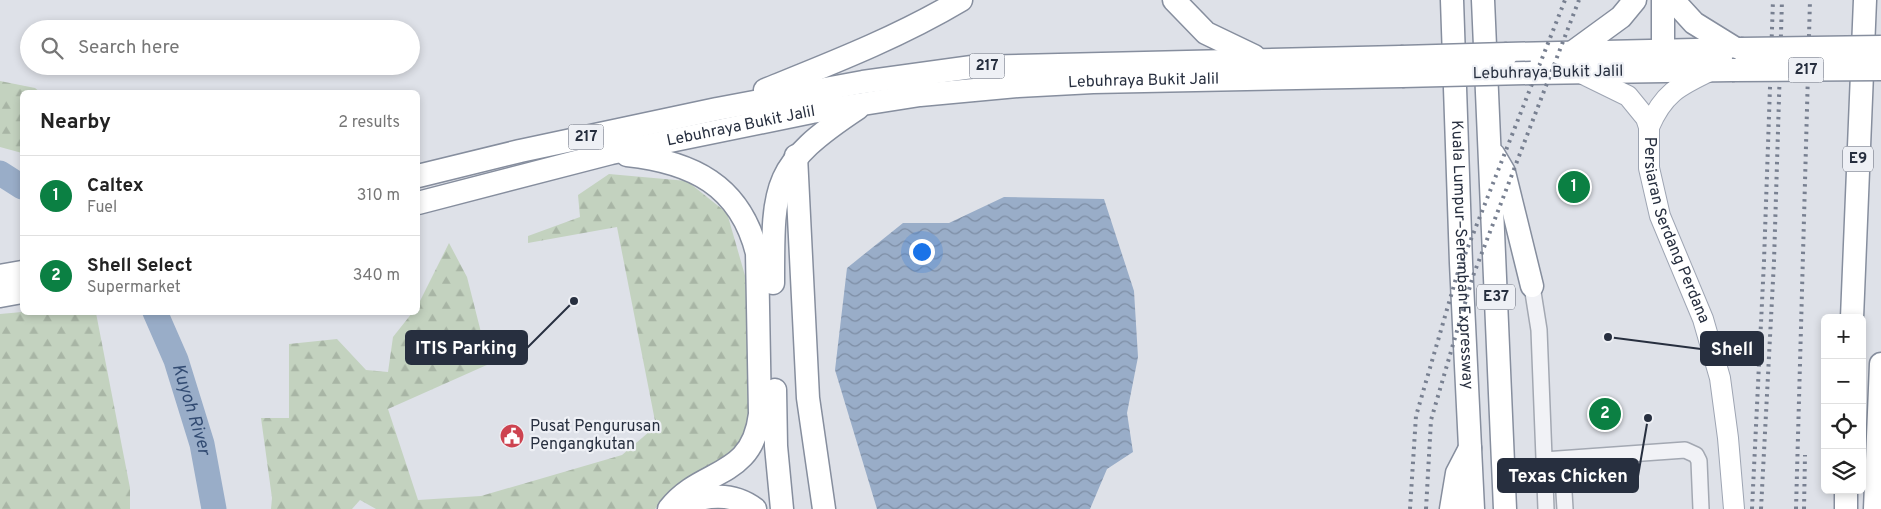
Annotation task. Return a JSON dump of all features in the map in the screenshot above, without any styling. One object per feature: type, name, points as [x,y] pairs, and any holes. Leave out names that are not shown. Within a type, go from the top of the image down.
[{"type":"highway","points":[[717,109],[879,43],[926,21],[961,0]]},
{"type":"highway","points":[[1174,0],[1206,33],[1259,59]]},
{"type":"highway","name":"Kuala Lumpur–Seremban Expressway","points":[[1452,0],[1474,509]]},
{"type":"highway","name":"Kuala Lumpur–Seremban Expressway","points":[[1483,0],[1506,509]]},
{"type":"highway","points":[[1576,62],[1630,8],[1635,0]]},
{"type":"highway","points":[[1662,0],[1663,61]]},
{"type":"highway","points":[[1673,0],[1730,60]]},
{"type":"highway","name":"E9","points":[[1852,314],[1865,0]]},
{"type":"highway","name":"Lebuhraya Bukit Jalil","points":[[420,202],[611,153],[865,103],[1018,86],[1402,66],[1730,60],[1881,47]]},
{"type":"highway","name":"Lebuhraya Bukit Jalil","points":[[420,175],[464,164],[717,109],[862,82],[972,67],[1259,59],[1402,66]]},
{"type":"highway","name":"Lebuhraya Bukit Jalil","points":[[1663,61],[1730,60],[1881,69]]},
{"type":"highway","points":[[782,509],[776,427],[773,226],[780,185],[784,174],[796,156],[823,131],[865,103]]},
{"type":"highway","points":[[1490,148],[1504,172],[1532,286]]},
{"type":"highway","points":[[611,153],[643,157],[680,166],[710,179],[737,206],[750,231],[757,253],[760,414],[756,436],[740,460],[687,492],[669,509]]},
{"type":"highway","points":[[796,156],[805,355],[811,423],[824,509]]},
{"type":"highway","points":[[0,276],[20,272]]},
{"type":"highway","points":[[0,296],[20,292]]},
{"type":"highway","points":[[1875,509],[1881,364]]},
{"type":"highway","points":[[1451,509],[1457,473],[1470,447]]},
{"type":"highway","points":[[1846,494],[1846,509]]},
{"type":"highway","points":[[679,509],[697,500],[720,497],[740,501],[754,509]]},
{"type":"main road","name":"Persiaran Serdang Perdana","points":[[1649,128],[1658,108],[1666,97],[1689,80],[1730,60]]},
{"type":"main road","name":"Persiaran Serdang Perdana","points":[[1576,62],[1628,96],[1642,112],[1649,128],[1649,168],[1660,216],[1703,319],[1720,378],[1728,438],[1734,509]]},
{"type":"street","points":[[1532,286],[1539,330],[1546,509]]},
{"type":"street","points":[[1544,460],[1685,450],[1696,455],[1699,462],[1701,509]]},
{"type":"street","points":[[1562,459],[1565,509]]},
{"type":"green space","points":[[0,81],[35,88],[38,90],[20,90],[20,152],[0,147]]},
{"type":"green space","points":[[609,174],[687,181],[727,213],[746,279],[750,430],[729,460],[674,488],[655,509],[376,509],[360,500],[352,509],[271,509],[272,498],[261,418],[289,418],[289,344],[337,339],[366,370],[388,372],[393,337],[410,315],[420,315],[420,301],[449,243],[467,277],[489,364],[388,409],[418,500],[481,496],[622,455],[656,426],[617,227],[528,243],[528,236],[580,217],[578,195]]},
{"type":"green space","points":[[20,312],[20,315],[96,315],[130,488],[130,509],[0,509],[0,314]]},
{"type":"water","points":[[1004,197],[1104,199],[1134,291],[1138,357],[1127,413],[1133,452],[1107,469],[1090,509],[877,509],[835,370],[847,268],[903,223],[949,223]]},
{"type":"waterway","name":"Kuyoh River","points":[[0,173],[20,186]]},
{"type":"waterway","name":"Kuyoh River","points":[[156,315],[176,360],[202,444],[214,509]]},
{"type":"railway","points":[[1410,509],[1416,416],[1457,275],[1565,0]]},
{"type":"railway","points":[[1426,509],[1431,420],[1473,276],[1579,0]]},
{"type":"railway","points":[[1752,509],[1764,261],[1773,0]]},
{"type":"railway","points":[[1761,509],[1774,261],[1782,0]]},
{"type":"railway","points":[[1796,509],[1810,0]]},
{"type":"railway","points":[[1804,509],[1805,455]]},
{"type":"place","name":"Caltex","points":[[1574,187]]},
{"type":"place","name":"ITIS Parking","points":[[574,301]]},
{"type":"place","name":"Shell","points":[[1608,337]]},
{"type":"place","name":"Shell Select","points":[[1605,414]]},
{"type":"place","name":"Texas Chicken","points":[[1648,418]]},
{"type":"place","name":"Pusat Pengurusan Pengangkutan","points":[[512,436]]}]
